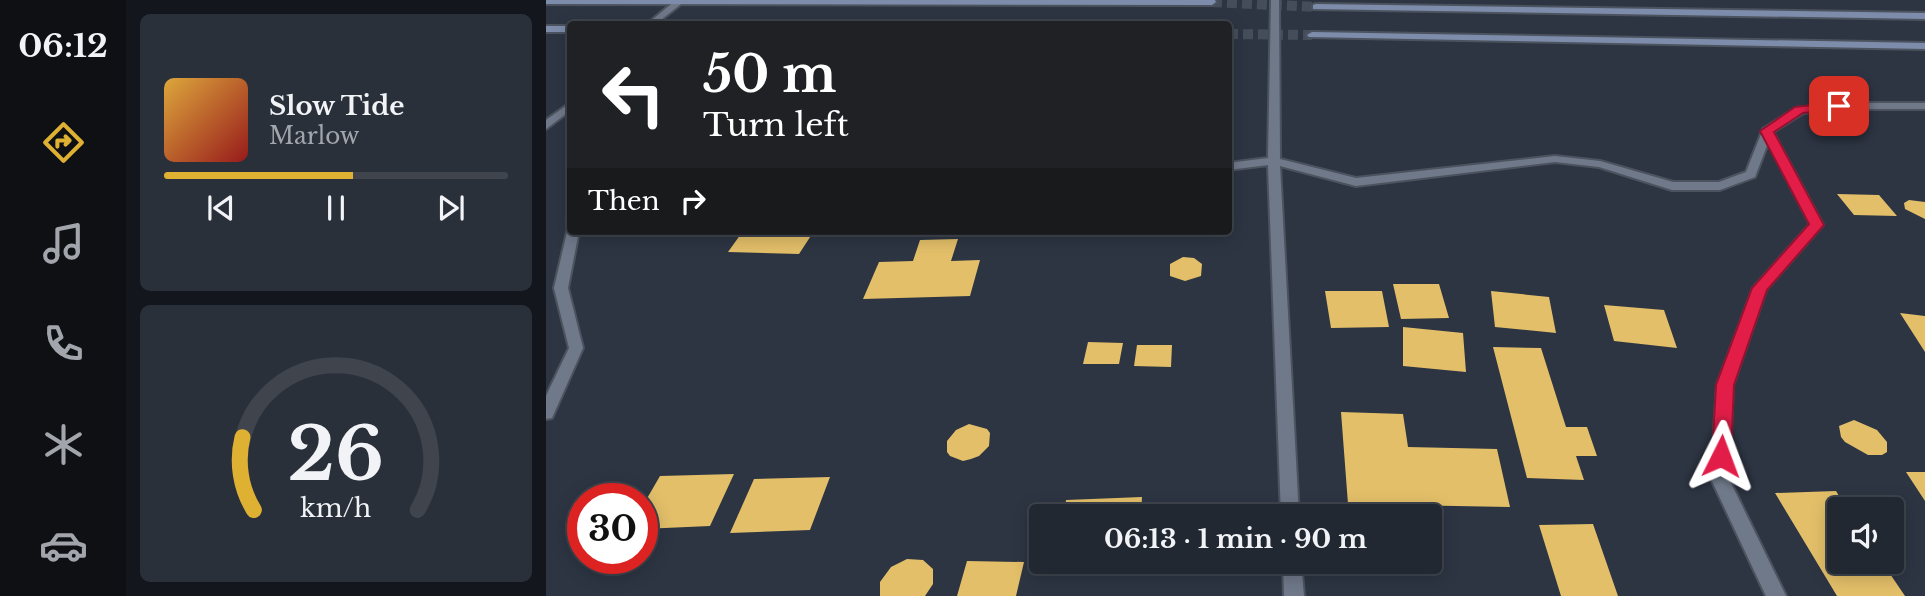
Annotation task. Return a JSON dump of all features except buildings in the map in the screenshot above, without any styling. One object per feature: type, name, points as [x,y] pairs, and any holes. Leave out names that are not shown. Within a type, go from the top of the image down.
[{"type":"main road","points":[[546,1],[1212,2]]},
{"type":"main road","points":[[1316,7],[1925,16]]},
{"type":"main road","points":[[546,29],[567,29]]},
{"type":"main road","points":[[1312,35],[1925,46]]},
{"type":"street","points":[[1275,0],[1274,161],[1289,504]]},
{"type":"street","points":[[655,21],[681,1]]},
{"type":"street","points":[[1232,166],[1274,161],[1356,182],[1555,159],[1600,164],[1672,186],[1720,186],[1751,174],[1767,131],[1800,110],[1839,106],[1925,106]]},
{"type":"street","points":[[546,126],[567,108]]},
{"type":"street","points":[[1767,131],[1817,225],[1760,288],[1725,385],[1720,479],[1776,596]]},
{"type":"street","points":[[546,413],[576,348],[561,289],[572,235]]},
{"type":"street","points":[[1293,574],[1294,596]]},
{"type":"tunnel","points":[[1212,2],[1316,7]]},
{"type":"tunnel","points":[[1232,34],[1312,35]]},
{"type":"route","points":[[1721,456],[1725,385],[1760,288],[1817,225],[1767,131],[1800,110],[1839,106]]}]
